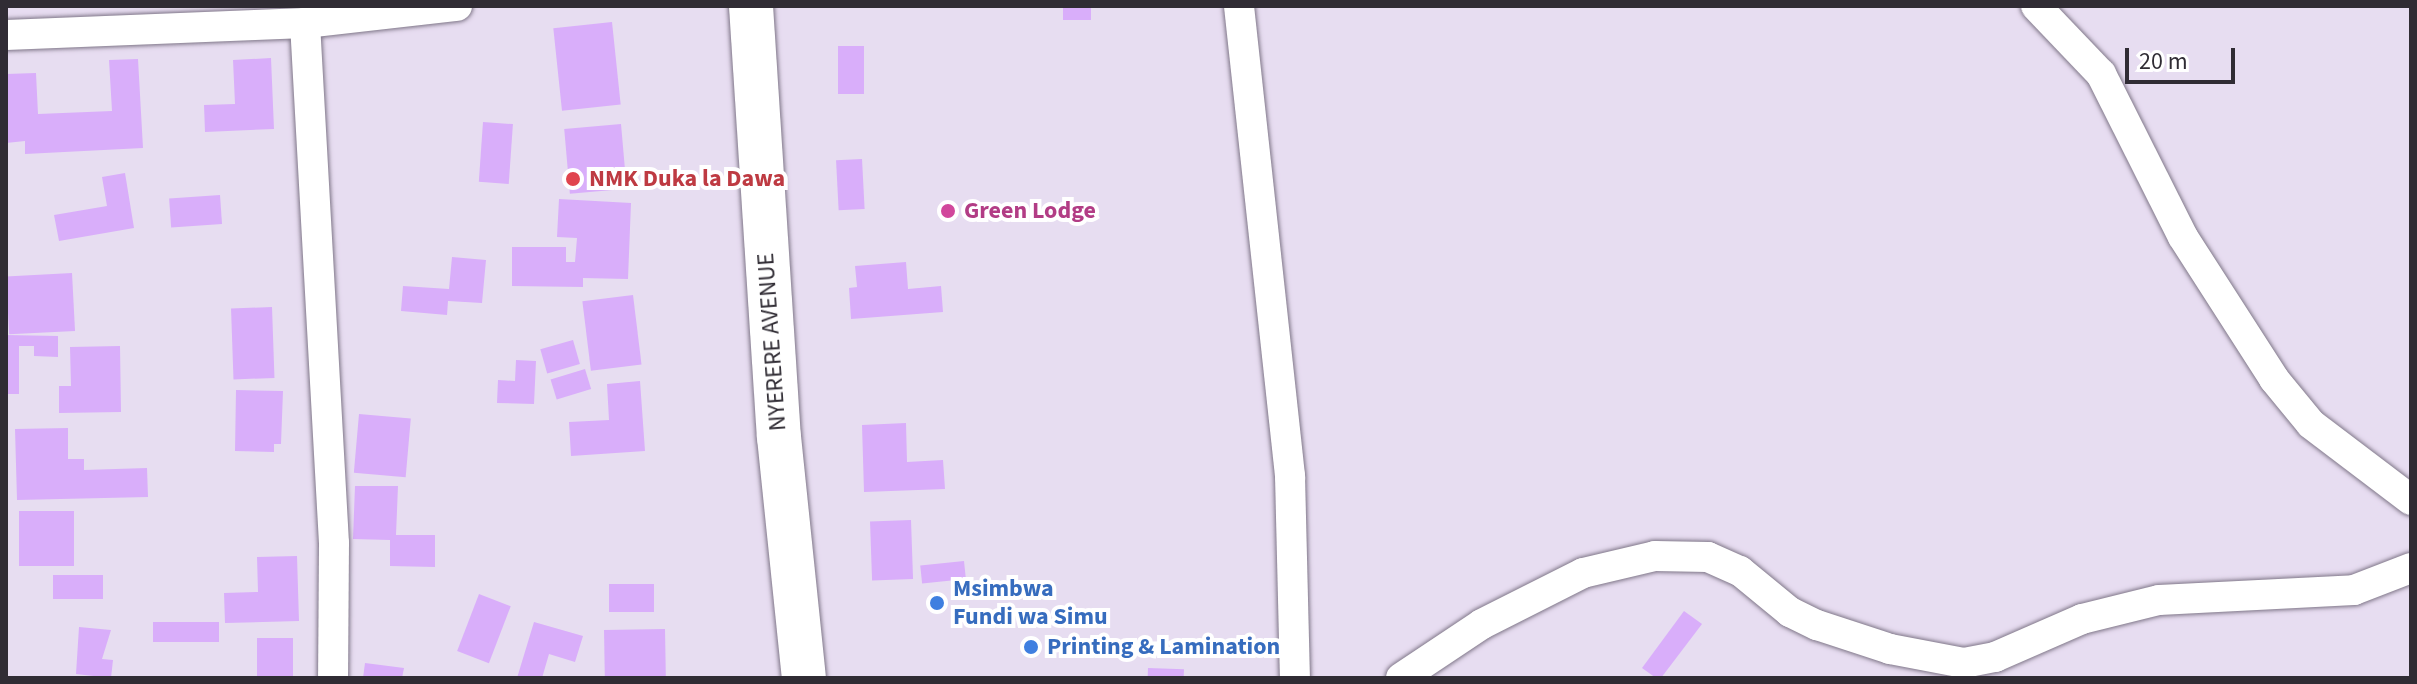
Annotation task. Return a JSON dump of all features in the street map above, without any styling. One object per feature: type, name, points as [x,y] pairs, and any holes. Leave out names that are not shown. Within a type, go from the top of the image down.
[{"type":"main road","name":"NYERERE AVENUE","points":[[751,6],[779,437],[804,678]]},
{"type":"street","points":[[6,35],[305,23],[457,6]]},
{"type":"street","points":[[1239,6],[1290,476],[1295,678]]},
{"type":"street","points":[[2036,6],[2101,74],[2183,237],[2274,379],[2311,424],[2411,500]]},
{"type":"street","points":[[305,23],[334,543],[333,678]]},
{"type":"street","points":[[1401,678],[1482,624],[1583,573],[1655,556],[1708,557],[1740,571],[1790,612],[1817,625],[1890,649],[1964,663],[1995,657],[2082,619],[2159,600],[2354,590],[2411,568]]},
{"type":"building","points":[[1063,6],[1091,6],[1091,20],[1063,20]]},
{"type":"building","points":[[612,22],[621,105],[562,111],[553,28]]},
{"type":"building","points":[[838,46],[864,46],[864,94],[838,94]]},
{"type":"building","points":[[271,58],[274,129],[205,132],[204,105],[235,104],[233,60]]},
{"type":"building","points":[[138,59],[143,148],[25,154],[25,141],[6,143],[6,74],[36,73],[38,114],[112,111],[109,60]]},
{"type":"building","points":[[483,122],[513,124],[509,184],[479,182]]},
{"type":"building","points":[[621,124],[627,189],[570,194],[564,129]]},
{"type":"building","points":[[862,159],[865,209],[839,210],[836,160]]},
{"type":"building","points":[[125,173],[134,228],[59,241],[54,215],[107,206],[102,177]]},
{"type":"building","points":[[220,195],[222,224],[171,227],[169,199]]},
{"type":"building","points":[[559,199],[631,203],[628,279],[583,278],[583,287],[512,286],[512,247],[566,247],[566,262],[575,262],[577,238],[557,237]]},
{"type":"building","points":[[452,257],[486,260],[482,303],[448,301],[447,315],[401,311],[403,286],[449,289]]},
{"type":"building","points":[[906,262],[908,289],[941,286],[943,312],[851,319],[849,288],[857,287],[855,266]]},
{"type":"building","points":[[72,273],[75,331],[9,334],[6,276]]},
{"type":"building","points":[[633,295],[642,364],[591,371],[582,301]]},
{"type":"building","points":[[272,307],[274,378],[234,379],[231,308]]},
{"type":"building","points":[[6,335],[58,336],[58,357],[34,356],[34,346],[19,346],[19,394],[6,394]]},
{"type":"building","points":[[573,340],[580,364],[547,373],[540,349]]},
{"type":"building","points":[[120,346],[121,412],[59,413],[59,386],[71,386],[70,347]]},
{"type":"building","points":[[516,360],[536,361],[534,404],[497,403],[498,380],[515,381]]},
{"type":"building","points":[[585,369],[591,389],[557,400],[551,380]]},
{"type":"building","points":[[640,381],[645,451],[571,456],[569,422],[609,420],[607,384]]},
{"type":"building","points":[[236,390],[283,391],[281,444],[274,444],[274,452],[235,451]]},
{"type":"building","points":[[359,414],[411,419],[406,477],[354,473]]},
{"type":"building","points":[[906,423],[907,462],[943,460],[945,489],[864,492],[862,425]]},
{"type":"building","points":[[68,428],[68,459],[84,459],[84,470],[147,468],[148,497],[17,500],[15,429]]},
{"type":"building","points":[[355,486],[398,486],[396,535],[435,535],[435,567],[390,566],[390,540],[353,539]]},
{"type":"building","points":[[19,511],[74,511],[74,566],[19,566]]},
{"type":"building","points":[[911,520],[913,579],[872,580],[870,521]]},
{"type":"building","points":[[297,556],[299,621],[225,623],[224,593],[258,592],[257,557]]},
{"type":"building","points":[[964,561],[966,579],[922,584],[920,566]]},
{"type":"building","points":[[53,575],[103,575],[103,599],[53,599]]},
{"type":"building","points":[[609,584],[654,584],[654,612],[609,612]]},
{"type":"building","points":[[479,594],[511,606],[489,663],[457,651]]},
{"type":"building","points":[[1684,611],[1702,624],[1661,678],[1656,678],[1642,668]]},
{"type":"building","points":[[153,622],[219,622],[219,642],[153,642]]},
{"type":"building","points":[[534,622],[583,636],[575,662],[549,654],[542,678],[517,678]]},
{"type":"building","points":[[79,627],[111,630],[102,659],[113,660],[111,678],[76,674]]},
{"type":"building","points":[[665,629],[666,678],[605,678],[604,630]]},
{"type":"building","points":[[257,638],[293,638],[293,678],[257,678]]},
{"type":"building","points":[[365,663],[404,668],[402,678],[363,678]]},
{"type":"building","points":[[1148,668],[1184,669],[1184,678],[1148,678]]},
{"type":"place","name":"NMK Duka la Dawa","points":[[573,179]]},
{"type":"place","name":"Green Lodge","points":[[948,211]]},
{"type":"place","name":"Msimbwa Fundi wa Simu","points":[[937,603]]},
{"type":"place","name":"Printing & Lamination","points":[[1031,647]]}]
